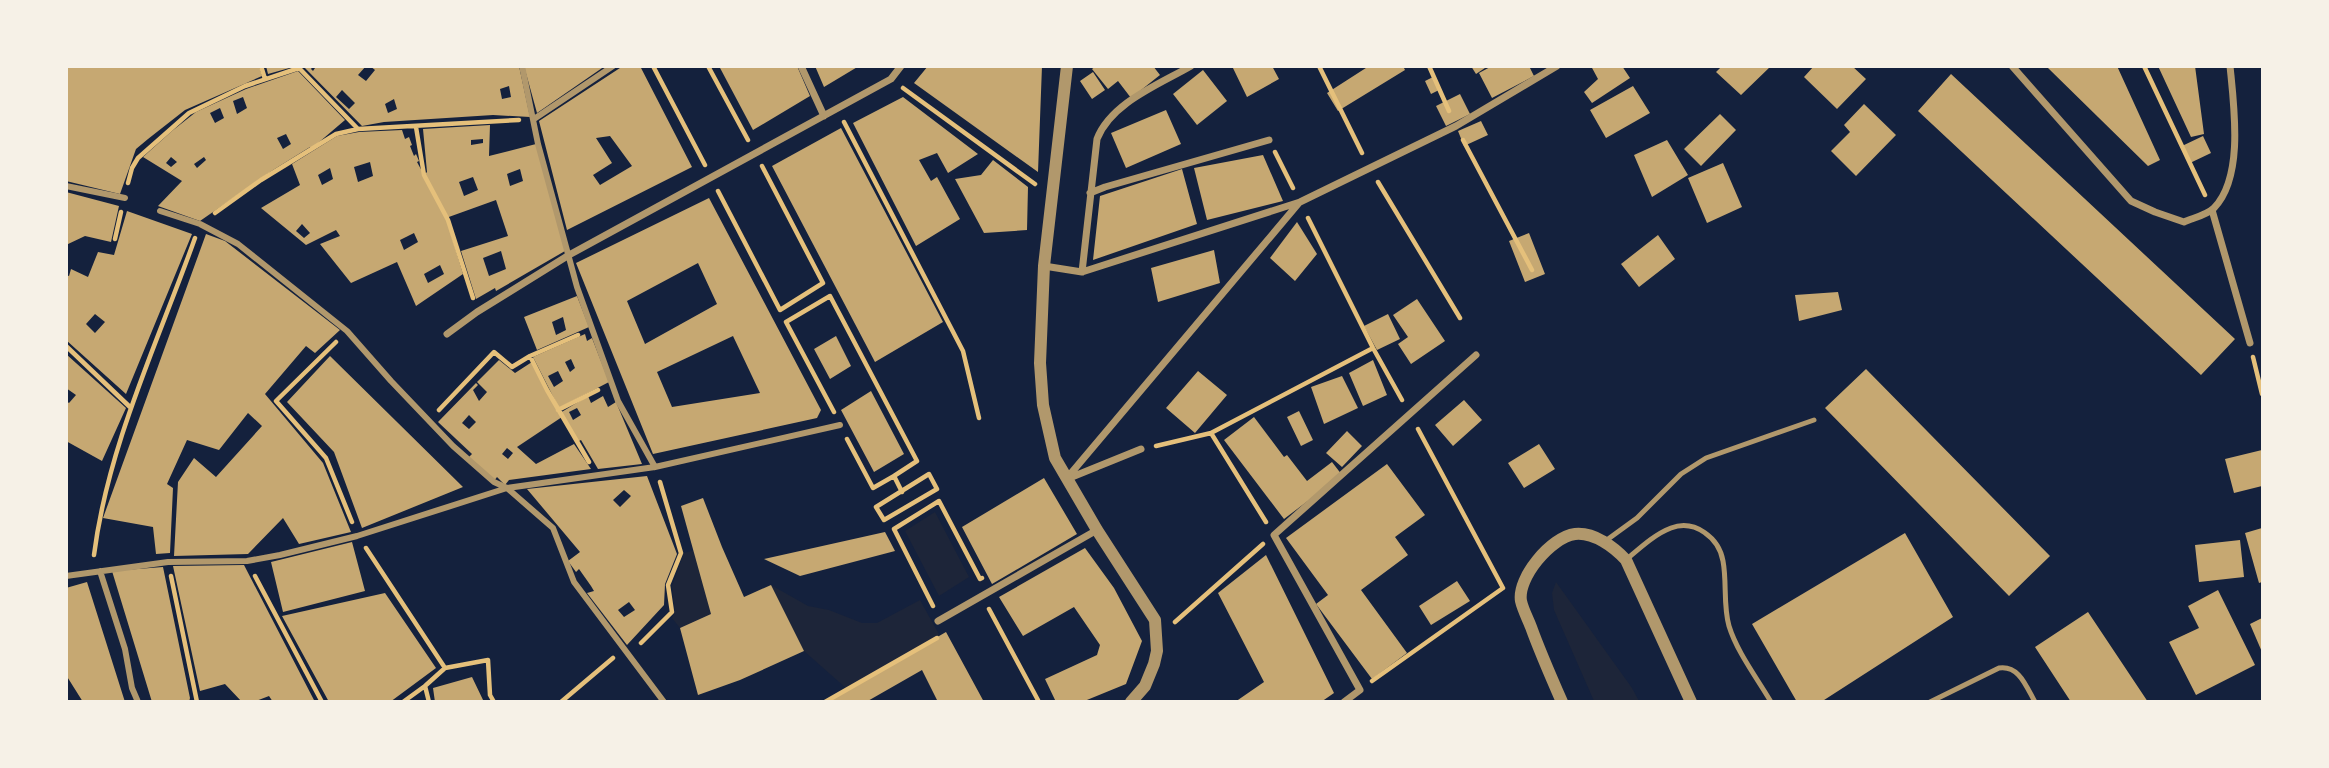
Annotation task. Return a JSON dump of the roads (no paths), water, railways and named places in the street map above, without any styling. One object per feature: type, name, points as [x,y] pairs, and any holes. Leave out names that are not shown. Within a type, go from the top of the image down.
[{"type":"street","points":[[522,66],[538,144],[577,288],[618,401],[656,467]]},
{"type":"street","points":[[534,119],[613,66]]},
{"type":"street","points":[[801,66],[824,116]]},
{"type":"street","points":[[447,334],[477,312],[569,255],[893,77],[899,66]]},
{"type":"street","points":[[1067,66],[1044,267],[1040,363],[1043,405],[1055,458],[1066,479],[1156,620],[1157,651],[1150,678],[1131,702]]},
{"type":"street","points":[[1082,272],[1097,139],[1105,122],[1126,104],[1191,66]]},
{"type":"street","points":[[2012,66],[2131,201],[2184,222],[2212,210],[2228,189],[2236,129],[2230,66]]},
{"type":"street","points":[[1044,267],[1082,272],[1300,202],[1456,126],[1555,67]]},
{"type":"street","points":[[1090,194],[1105,187],[1269,140]]},
{"type":"street","points":[[66,187],[125,198]]},
{"type":"street","points":[[1066,479],[1300,202]]},
{"type":"street","points":[[2212,210],[2250,343]]},
{"type":"street","points":[[160,211],[200,223],[238,244],[347,331],[453,446],[552,528],[574,582],[664,702]]},
{"type":"street","points":[[1344,702],[1360,690],[1274,535],[1476,355]]},
{"type":"street","points":[[66,576],[168,562],[247,561],[358,536],[506,488],[656,467],[840,425]]},
{"type":"street","points":[[1066,479],[1141,449]]},
{"type":"street","points":[[938,621],[1097,530]]},
{"type":"street","points":[[1562,702],[1544,663],[1521,600],[1524,583],[1539,558],[1564,537],[1576,534],[1604,542],[1626,560],[1690,702]]},
{"type":"street","points":[[100,571],[125,649],[132,688],[138,702]]},
{"type":"lane","points":[[1604,542],[1637,518],[1681,474],[1706,458],[1814,420]]},
{"type":"lane","points":[[1626,560],[1650,540],[1672,528],[1686,526],[1699,529],[1711,537],[1719,548],[1723,561],[1732,634],[1771,702]]},
{"type":"lane","points":[[1930,702],[1942,699],[1999,668],[2006,667],[2018,673],[2035,702]]}]
